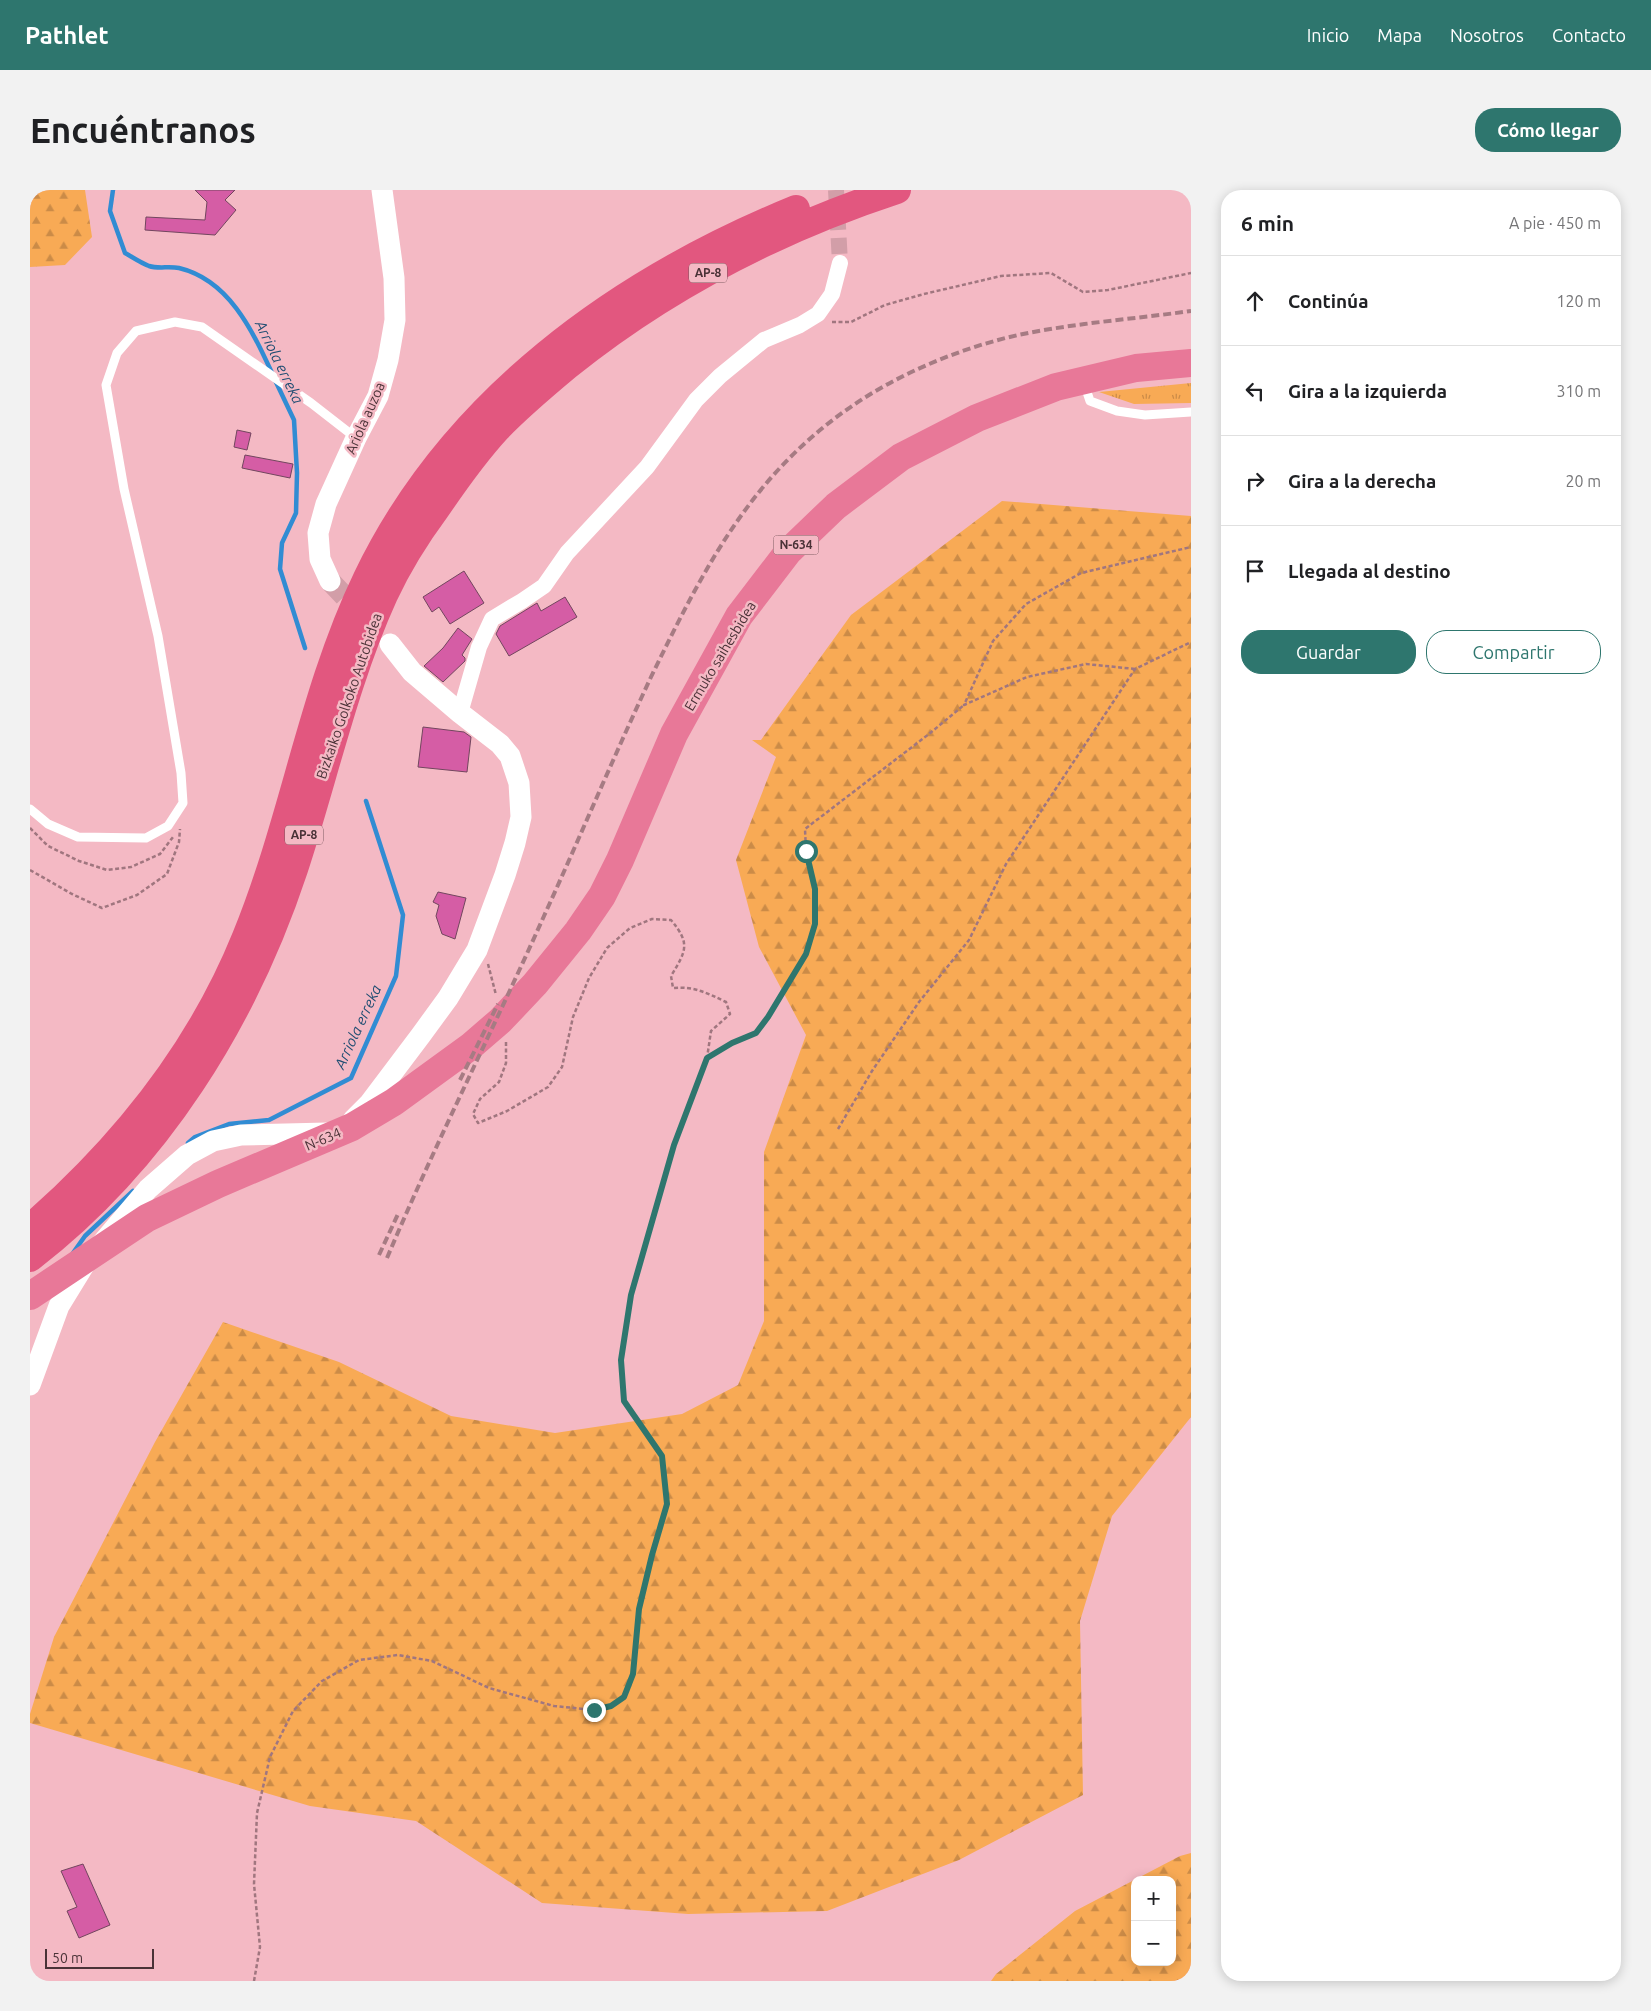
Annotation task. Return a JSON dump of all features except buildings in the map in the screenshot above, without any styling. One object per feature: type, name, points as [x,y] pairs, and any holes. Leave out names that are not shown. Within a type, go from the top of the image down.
[{"type":"highway","name":"Bizkaiko Golkoko Autobidea","points":[[30,1228],[60,1202],[103,1159],[141,1115],[183,1057],[218,996],[249,929],[274,858],[320,700],[348,624],[368,577],[402,516],[440,461],[483,411],[525,372],[586,323],[637,288],[708,248],[843,190]]},
{"type":"highway","name":"Bizkaiko Golkoko Autobidea","points":[[30,1258],[82,1212],[122,1172],[160,1128],[201,1071],[238,1005],[272,934],[294,868],[338,719],[364,643],[385,593],[417,535],[463,469],[498,428],[538,390],[598,342],[655,303],[715,268],[797,229],[859,202],[896,190]]},
{"type":"highway","name":"Ermuko saihesbidea","points":[[578,930],[602,896],[617,867],[674,734],[739,616],[788,552],[836,506],[901,457],[977,418],[1056,386],[1136,368],[1191,363]]},
{"type":"highway","name":"N-634","points":[[30,1296],[147,1218],[218,1184],[352,1127],[394,1102],[463,1052],[500,1021],[535,984],[578,930]]},
{"type":"street","name":"Ariola auzoa","points":[[330,581],[320,559],[318,533],[326,504],[356,438],[378,396],[388,360],[395,320],[394,278],[385,192]]},
{"type":"street","points":[[460,713],[479,647],[492,619],[544,586],[567,553],[647,467],[696,400],[720,376],[764,340],[800,325],[818,314],[832,294],[840,263]]},
{"type":"street","points":[[30,1385],[59,1306],[86,1262],[148,1188],[187,1155],[213,1141],[242,1135],[322,1134],[346,1127],[369,1104],[448,998],[480,940],[515,843],[521,817],[519,783],[510,756],[500,744],[412,672],[390,644]]},
{"type":"lane","points":[[30,809],[48,824],[78,837],[146,838],[168,826],[183,803],[181,773],[158,636],[124,489],[106,385],[117,353],[136,331],[175,322],[202,327],[311,403],[356,438]]},
{"type":"lane","points":[[1083,380],[1090,401],[1117,410],[1145,415],[1191,412]]},
{"type":"path","points":[[818,314],[831,322],[851,322],[885,305],[1001,276],[1051,273],[1083,292],[1108,290],[1191,273]]},
{"type":"path","points":[[964,705],[970,687],[993,641],[1026,604],[1081,573],[1191,547]]},
{"type":"path","points":[[838,1129],[872,1071],[919,1002],[969,940],[1006,864],[1135,669],[1191,642]]},
{"type":"path","points":[[707,1058],[732,1043],[756,1033],[768,1017],[806,954],[815,924],[815,889],[806,851],[805,829],[964,705],[1027,677],[1086,664],[1135,669]]},
{"type":"path","points":[[30,828],[48,846],[79,861],[107,870],[131,867],[160,854],[180,828],[179,842],[167,874],[137,895],[102,908],[72,894],[30,870]]},
{"type":"path","points":[[254,1981],[260,1947],[254,1884],[256,1813],[270,1757],[293,1711],[322,1682],[359,1660],[398,1655],[432,1661],[489,1688],[554,1706],[594,1710],[611,1706],[624,1697],[633,1674],[639,1609],[667,1504],[662,1456],[624,1401],[621,1360],[631,1295],[674,1145],[707,1058],[711,1031],[730,1014],[726,1002],[707,993],[689,987],[673,988],[671,976],[684,955],[684,935],[671,920],[652,919],[630,928],[607,948],[589,978],[573,1017],[562,1067],[548,1087],[507,1111],[478,1124],[473,1114],[480,1099],[499,1082],[506,1063],[506,1037]]},
{"type":"path","points":[[480,940],[497,1000]]},
{"type":"green space","points":[[30,190],[85,190],[92,237],[65,265],[30,267]]},
{"type":"green space","points":[[1191,383],[1191,403],[1134,404],[1099,392]]},
{"type":"green space","points":[[1002,501],[1191,516],[1191,1417],[1112,1516],[1080,1621],[1083,1795],[959,1860],[827,1911],[688,1914],[542,1903],[416,1821],[310,1806],[30,1723],[30,1714],[54,1637],[155,1442],[223,1322],[339,1362],[451,1416],[555,1433],[682,1414],[738,1385],[764,1321],[764,1152],[806,1035],[759,947],[736,860],[776,757],[752,740],[761,740],[851,615]]},
{"type":"green space","points":[[1191,1853],[1191,1981],[991,1981],[996,1974],[1075,1911],[1131,1882],[1131,1966],[1176,1966],[1176,1876],[1142,1876],[1180,1856]]},
{"type":"waterway","name":"Arriola erreka","points":[[113,190],[110,211],[125,253],[149,266],[179,268],[197,274],[212,283],[237,309],[256,340],[272,373]]},
{"type":"waterway","name":"Arriola erreka","points":[[275,380],[294,420],[297,473],[296,513],[282,543],[280,569],[305,648]]},
{"type":"waterway","name":"Arriola erreka","points":[[188,1143],[195,1137],[229,1124],[269,1120],[351,1078],[396,976],[403,915],[366,801]]},
{"type":"waterway","name":"Arriola erreka","points":[[73,1253],[85,1236],[133,1191]]},
{"type":"tunnel","points":[[836,190],[840,263]]},
{"type":"tunnel","points":[[330,581],[364,617]]},
{"type":"railway","points":[[387,1258],[425,1172],[525,959],[651,677],[693,594],[715,556],[739,519],[765,485],[795,452],[829,422],[886,385],[941,359],[1018,335],[1083,324],[1191,311]]},
{"type":"railway","points":[[460,1080],[498,1004]]},
{"type":"railway","points":[[379,1255],[398,1214]]},
{"type":"route","points":[[594,1710],[611,1706],[624,1697],[633,1674],[639,1609],[667,1504],[662,1456],[624,1401],[621,1360],[631,1295],[674,1145],[707,1058],[732,1043],[756,1033],[768,1017],[806,954],[815,924],[815,889],[806,851]]}]
